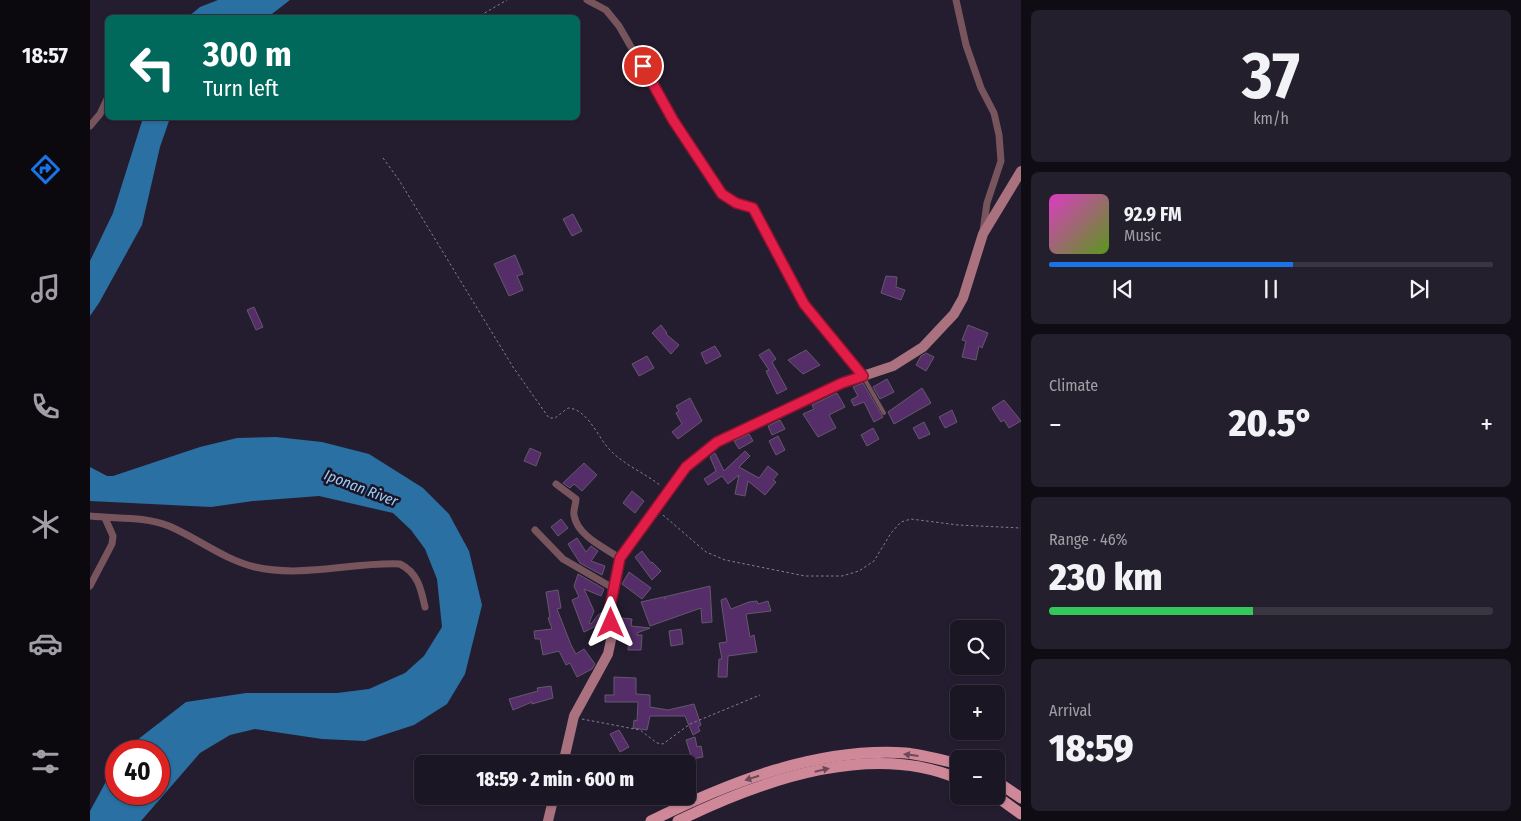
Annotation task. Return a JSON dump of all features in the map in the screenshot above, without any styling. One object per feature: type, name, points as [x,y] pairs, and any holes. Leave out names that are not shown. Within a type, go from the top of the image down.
[{"type":"main road","points":[[651,821],[739,782],[781,769],[830,758],[873,753],[907,754],[950,762]]},
{"type":"main road","points":[[678,821],[742,792],[784,779],[832,768],[874,764],[906,764],[936,769],[950,775]]},
{"type":"main road","points":[[1005,787],[1021,798]]},
{"type":"main road","points":[[1005,802],[1021,814]]},
{"type":"street","points":[[587,0],[606,10],[619,26],[673,120],[722,194],[736,203],[753,208],[804,304],[863,376]]},
{"type":"street","points":[[565,755],[574,716],[608,654],[611,640],[610,607],[620,558],[686,467],[717,442],[842,383],[893,366],[909,357],[941,331],[963,298],[982,234],[987,203],[1000,161],[999,134],[994,113],[981,88],[966,45],[956,0]]},
{"type":"street","points":[[90,126],[100,114],[105,103]]},
{"type":"street","points":[[982,234],[1021,171]]},
{"type":"street","points":[[556,484],[576,500],[573,514],[577,524],[588,537],[620,558]]},
{"type":"street","points":[[90,516],[141,518],[154,521],[170,527],[236,561],[256,567],[292,571],[400,564],[408,568],[415,576],[420,587],[424,608]]},
{"type":"street","points":[[90,586],[112,544],[114,536],[105,518]]},
{"type":"street","points":[[535,530],[563,559],[613,588]]},
{"type":"street","points":[[548,821],[552,805]]},
{"type":"lane","points":[[863,376],[884,413]]},
{"type":"path","points":[[481,15],[508,0]]},
{"type":"path","points":[[383,158],[399,180],[513,367],[549,418],[555,418],[568,408],[577,410],[599,434],[610,450],[667,491]]},
{"type":"path","points":[[656,507],[706,552],[725,560],[805,576],[842,576],[859,571],[874,562],[891,533],[902,522],[911,519],[958,525],[1021,528]]},
{"type":"path","points":[[574,716],[611,726],[640,730],[657,743],[663,744],[690,724],[760,695]]},
{"type":"water","points":[[218,0],[290,0],[271,15],[190,15],[200,7]]},
{"type":"water","points":[[142,120],[169,120],[160,147],[142,225],[90,316],[90,261],[113,213]]},
{"type":"water","name":"Iponan River","points":[[276,437],[322,442],[369,454],[423,488],[449,514],[469,551],[482,605],[465,674],[447,704],[414,725],[365,741],[322,739],[255,729],[230,735],[200,753],[170,788],[170,740],[137,740],[186,702],[246,693],[337,693],[369,689],[405,673],[424,656],[442,627],[437,579],[425,549],[411,530],[393,513],[319,496],[253,501],[211,507],[90,501],[90,467],[107,476],[113,476],[200,447],[237,438]]},
{"type":"water","points":[[105,783],[105,805],[155,805],[141,821],[90,821],[90,811]]},
{"type":"building","points":[[573,214],[582,231],[572,236],[563,219]]},
{"type":"building","points":[[515,255],[523,274],[517,276],[523,290],[509,296],[494,264]]},
{"type":"building","points":[[886,276],[897,277],[896,287],[905,290],[901,300],[881,293]]},
{"type":"building","points":[[254,307],[263,327],[256,330],[247,310]]},
{"type":"building","points":[[661,325],[666,334],[679,345],[671,354],[652,333]]},
{"type":"building","points":[[968,325],[988,333],[982,348],[979,346],[976,360],[962,357],[966,341],[962,340]]},
{"type":"building","points":[[715,346],[721,356],[706,364],[701,353]]},
{"type":"building","points":[[769,349],[776,359],[772,362],[787,389],[777,394],[766,371],[769,370],[759,355]]},
{"type":"building","points":[[806,350],[820,365],[803,374],[788,360]]},
{"type":"building","points":[[926,353],[934,357],[926,371],[916,365],[921,356]]},
{"type":"building","points":[[647,356],[654,368],[639,376],[632,364]]},
{"type":"building","points":[[887,379],[894,392],[880,399],[873,387]]},
{"type":"building","points":[[863,383],[883,417],[874,422],[864,402],[854,406],[851,400],[858,396],[853,387]]},
{"type":"building","points":[[922,388],[931,403],[894,424],[888,412]]},
{"type":"building","points":[[837,393],[845,407],[829,415],[836,428],[818,437],[803,414],[814,409],[812,405]]},
{"type":"building","points":[[690,398],[702,421],[678,439],[672,432],[682,424],[676,413],[679,411],[676,406]]},
{"type":"building","points":[[1004,400],[1021,421],[1009,428],[1004,420],[1001,422],[992,408]]},
{"type":"building","points":[[952,410],[957,422],[945,428],[939,417]]},
{"type":"building","points":[[780,420],[785,429],[772,435],[768,426]]},
{"type":"building","points":[[924,422],[930,434],[919,439],[913,428]]},
{"type":"building","points":[[873,428],[879,439],[867,446],[861,435]]},
{"type":"building","points":[[749,434],[753,441],[739,449],[734,441]]},
{"type":"building","points":[[778,436],[785,450],[776,455],[769,441]]},
{"type":"building","points":[[530,448],[541,453],[536,466],[524,461]]},
{"type":"building","points":[[745,451],[750,456],[739,467],[759,478],[768,466],[778,474],[773,480],[776,482],[765,495],[748,481],[745,496],[735,494],[739,475],[728,484],[722,476],[708,485],[704,479],[716,471],[710,457],[715,453],[724,471]]},
{"type":"building","points":[[584,463],[597,475],[582,491],[574,484],[570,488],[563,483]]},
{"type":"building","points":[[632,491],[644,501],[635,513],[623,503]]},
{"type":"building","points":[[561,519],[568,528],[558,536],[551,527]]},
{"type":"building","points":[[577,538],[586,552],[591,546],[598,551],[591,561],[605,566],[602,575],[580,563],[568,544]]},
{"type":"building","points":[[642,551],[651,563],[661,571],[652,580],[635,557]]},
{"type":"building","points":[[629,572],[651,588],[642,599],[622,584]]},
{"type":"building","points":[[578,574],[604,589],[601,596],[584,589],[594,611],[589,623],[591,624],[603,612],[604,622],[584,632],[572,600],[579,597],[574,586]]},
{"type":"building","points":[[710,586],[712,622],[702,623],[701,608],[650,626],[641,602],[663,597],[666,599],[664,597]]},
{"type":"building","points":[[558,590],[561,608],[557,609],[571,645],[576,654],[584,649],[595,664],[592,669],[577,677],[570,663],[566,665],[559,651],[543,655],[540,639],[535,639],[534,631],[552,629],[548,618],[550,617],[546,592]]},
{"type":"building","points":[[726,598],[731,609],[749,602],[757,601],[758,604],[768,601],[771,611],[746,614],[750,637],[754,635],[757,652],[728,656],[727,677],[718,677],[719,659],[722,659],[719,643],[727,642],[721,600]]},
{"type":"building","points":[[622,618],[632,619],[631,626],[650,628],[637,633],[637,635],[642,635],[641,650],[628,650],[629,637],[619,636]]},
{"type":"building","points":[[681,629],[683,644],[671,646],[669,631]]},
{"type":"building","points":[[614,677],[636,678],[636,694],[650,695],[650,707],[668,710],[694,704],[701,725],[698,727],[700,731],[693,735],[685,716],[650,716],[647,730],[633,728],[634,720],[637,721],[638,702],[605,702],[605,695],[614,695]]},
{"type":"building","points":[[551,686],[553,698],[532,704],[532,702],[513,710],[509,699],[538,691],[537,688]]},
{"type":"building","points":[[619,730],[629,747],[620,752],[610,734]]},
{"type":"building","points":[[695,737],[697,747],[701,746],[703,757],[696,758],[696,755],[691,755],[686,740]]},
{"type":"route","points":[[611,623],[610,607],[620,558],[686,467],[702,452],[717,442],[842,383],[863,376],[804,304],[753,208],[736,203],[719,190],[673,120],[643,66]]}]
